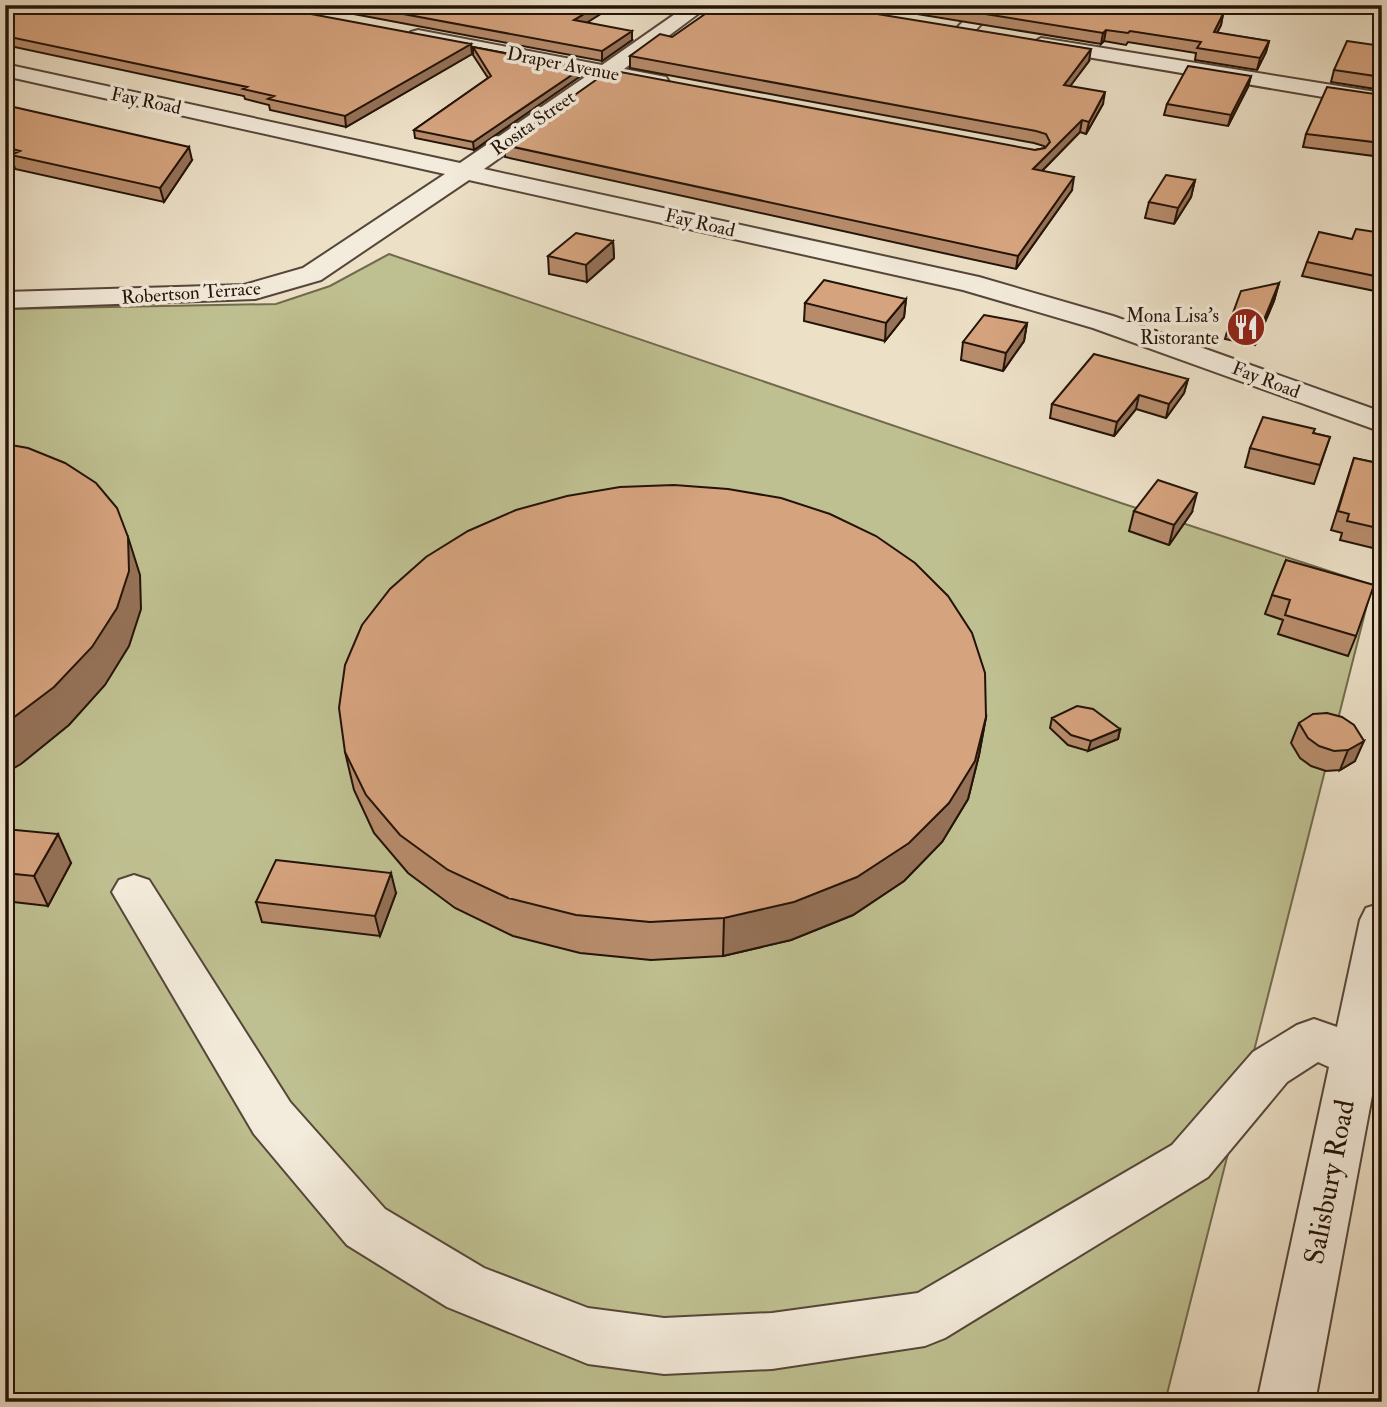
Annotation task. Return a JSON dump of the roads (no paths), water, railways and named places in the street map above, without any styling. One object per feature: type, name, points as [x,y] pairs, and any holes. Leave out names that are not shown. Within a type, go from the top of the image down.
[{"type":"street","name":"Rosita Street","points":[[365,241],[701,5]]},
{"type":"street","points":[[964,31],[990,5]]},
{"type":"street","points":[[938,27],[991,35]]},
{"type":"street","name":"Draper Avenue","points":[[391,31],[686,87]]},
{"type":"street","points":[[1018,40],[1382,100]]},
{"type":"street","name":"Fay Road","points":[[5,70],[970,283],[1103,322],[1382,423]]},
{"type":"street","name":"Robertson Terrace","points":[[5,300],[245,293],[312,274],[365,241]]},
{"type":"street","points":[[134,892],[272,1118],[366,1227],[466,1288],[588,1336],[664,1346],[759,1342],[925,1319],[1190,1161],[1270,1067],[1314,1040],[1368,1062]]},
{"type":"street","name":"Salisbury Road","points":[[1286,1402],[1368,1062],[1382,920]]},
{"type":"place","name":"Mona Lisa's Ristorante","points":[[1246,327]]}]
